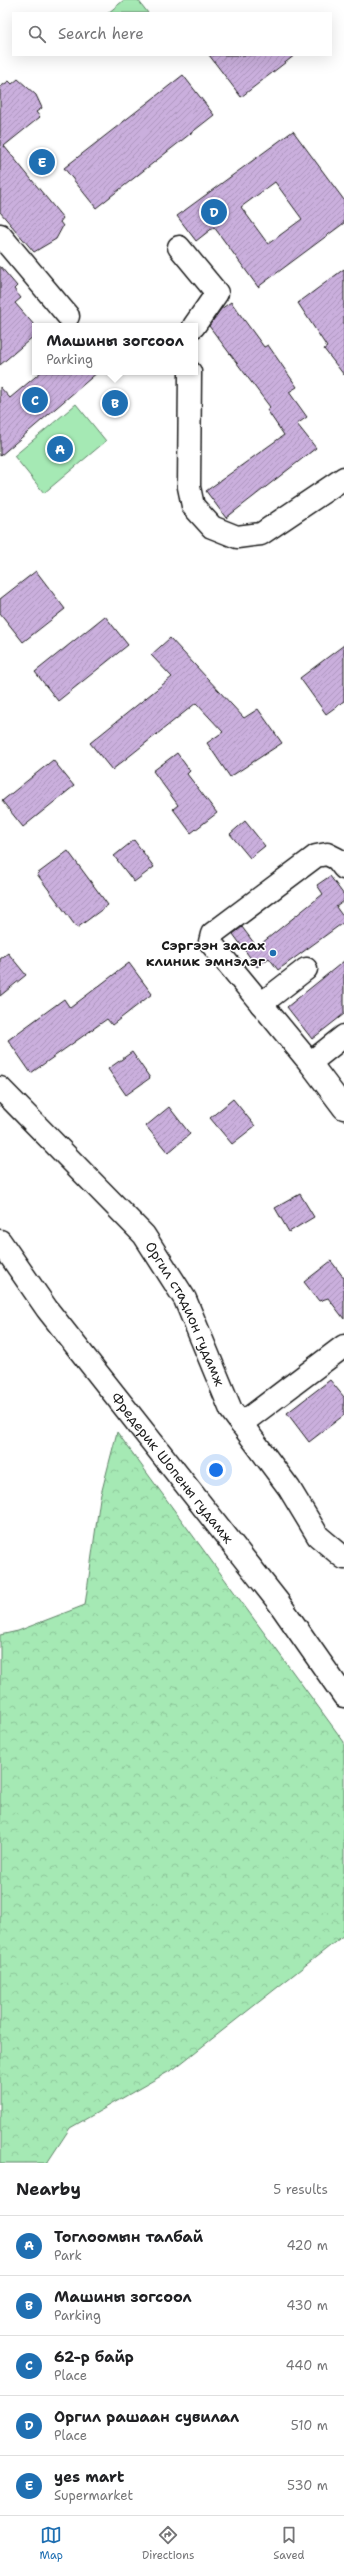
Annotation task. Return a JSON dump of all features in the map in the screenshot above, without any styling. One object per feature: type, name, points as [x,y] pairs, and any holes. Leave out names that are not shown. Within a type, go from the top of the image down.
[{"type":"street","points":[[0,235],[68,316]]},
{"type":"street","points":[[179,247],[217,293],[196,323]]},
{"type":"street","points":[[190,375],[189,487],[193,506],[212,527],[237,537],[261,534],[344,478]]},
{"type":"street","points":[[344,868],[337,859],[327,854],[316,856],[212,934],[210,942],[214,949],[310,1063],[344,1108]]},
{"type":"street","points":[[261,1004],[306,970]]},
{"type":"street","points":[[310,1063],[344,1036]]},
{"type":"street","name":"Оргил стадион гудамж","points":[[0,1088],[144,1235],[158,1254],[185,1299],[232,1410],[289,1488],[318,1536],[344,1558]]},
{"type":"street","name":"Фредерик Шопены гудамж","points":[[0,1241],[47,1309],[279,1603],[344,1696]]},
{"type":"street","points":[[241,1424],[344,1346]]},
{"type":"green space","points":[[124,0],[138,0],[147,12],[109,12]]},
{"type":"green space","points":[[76,404],[106,441],[44,493],[14,456]]},
{"type":"green space","points":[[117,1432],[344,1742],[344,1935],[175,2068],[70,2128],[47,2163],[0,2163],[0,1635],[18,1631],[85,1605],[100,1498]]},
{"type":"building","points":[[210,56],[294,56],[241,97]]},
{"type":"building","points":[[183,75],[214,115],[96,208],[64,168]]},
{"type":"building","points":[[18,79],[36,95],[42,108],[36,112],[40,117],[4,146],[63,218],[60,222],[63,226],[56,239],[34,252],[0,212],[0,87],[9,81],[12,84]]},
{"type":"building","points":[[293,131],[344,200],[344,223],[258,287],[214,227],[196,241],[177,216]],"holes":[[[275,182],[302,219],[268,244],[241,207]]]},
{"type":"building","points":[[0,266],[17,286],[14,289],[21,298],[15,303],[32,323],[32,338],[0,365]]},
{"type":"building","points":[[344,269],[344,375],[324,349],[327,347],[298,303]]},
{"type":"building","points":[[231,302],[264,347],[268,345],[297,387],[289,392],[307,417],[297,424],[316,448],[226,518],[206,491],[284,435],[267,410],[270,407],[209,326],[221,309]]},
{"type":"building","points":[[37,375],[94,375],[0,456],[0,387],[10,398]]},
{"type":"building","points":[[36,571],[65,609],[23,642],[0,613],[0,599]]},
{"type":"building","points":[[105,616],[128,645],[58,701],[35,672]]},
{"type":"building","points":[[170,638],[244,718],[258,709],[282,743],[230,777],[207,743],[223,732],[196,703],[112,770],[90,743],[172,677],[151,655]]},
{"type":"building","points":[[344,645],[344,701],[326,714],[300,678]]},
{"type":"building","points":[[177,753],[190,771],[187,774],[217,813],[191,833],[173,809],[178,805],[153,771]]},
{"type":"building","points":[[53,760],[74,786],[23,827],[2,801]]},
{"type":"building","points":[[245,821],[265,846],[250,858],[230,834]]},
{"type":"building","points":[[134,840],[154,867],[134,882],[114,856]]},
{"type":"building","points":[[68,851],[108,905],[77,928],[37,874]]},
{"type":"building","points":[[330,876],[344,895],[344,901],[336,907],[344,918],[344,922],[278,970],[269,958],[257,967],[233,934],[242,927],[257,947],[323,894],[317,885]]},
{"type":"building","points":[[8,953],[26,975],[0,996],[0,959]]},
{"type":"building","points":[[344,961],[344,1014],[312,1039],[287,1007]]},
{"type":"building","points":[[129,963],[152,994],[112,1025],[107,1019],[31,1073],[8,1040],[64,999],[70,1008]]},
{"type":"building","points":[[132,1052],[150,1078],[126,1095],[108,1069]]},
{"type":"building","points":[[233,1099],[255,1126],[232,1144],[210,1118]]},
{"type":"building","points":[[169,1107],[190,1134],[168,1153],[146,1126]]},
{"type":"building","points":[[300,1194],[314,1217],[289,1232],[275,1208]]},
{"type":"building","points":[[331,1261],[344,1278],[344,1319],[328,1298],[319,1301],[304,1282]]},
{"type":"building","points":[[330,1380],[344,1397],[344,1415],[309,1442],[287,1413]]},
{"type":"place","name":"yes mart","points":[[42,162]]},
{"type":"place","name":"Оргил рашаан сувилал","points":[[214,212]]},
{"type":"place","name":"62-р байр","points":[[35,400]]},
{"type":"place","name":"Машины зогсоол","points":[[115,403]]},
{"type":"place","name":"Тоглоомын талбай","points":[[60,449]]},
{"type":"place","name":"Сэргээн засах клиник эмнэлэг","points":[[273,953]]}]
